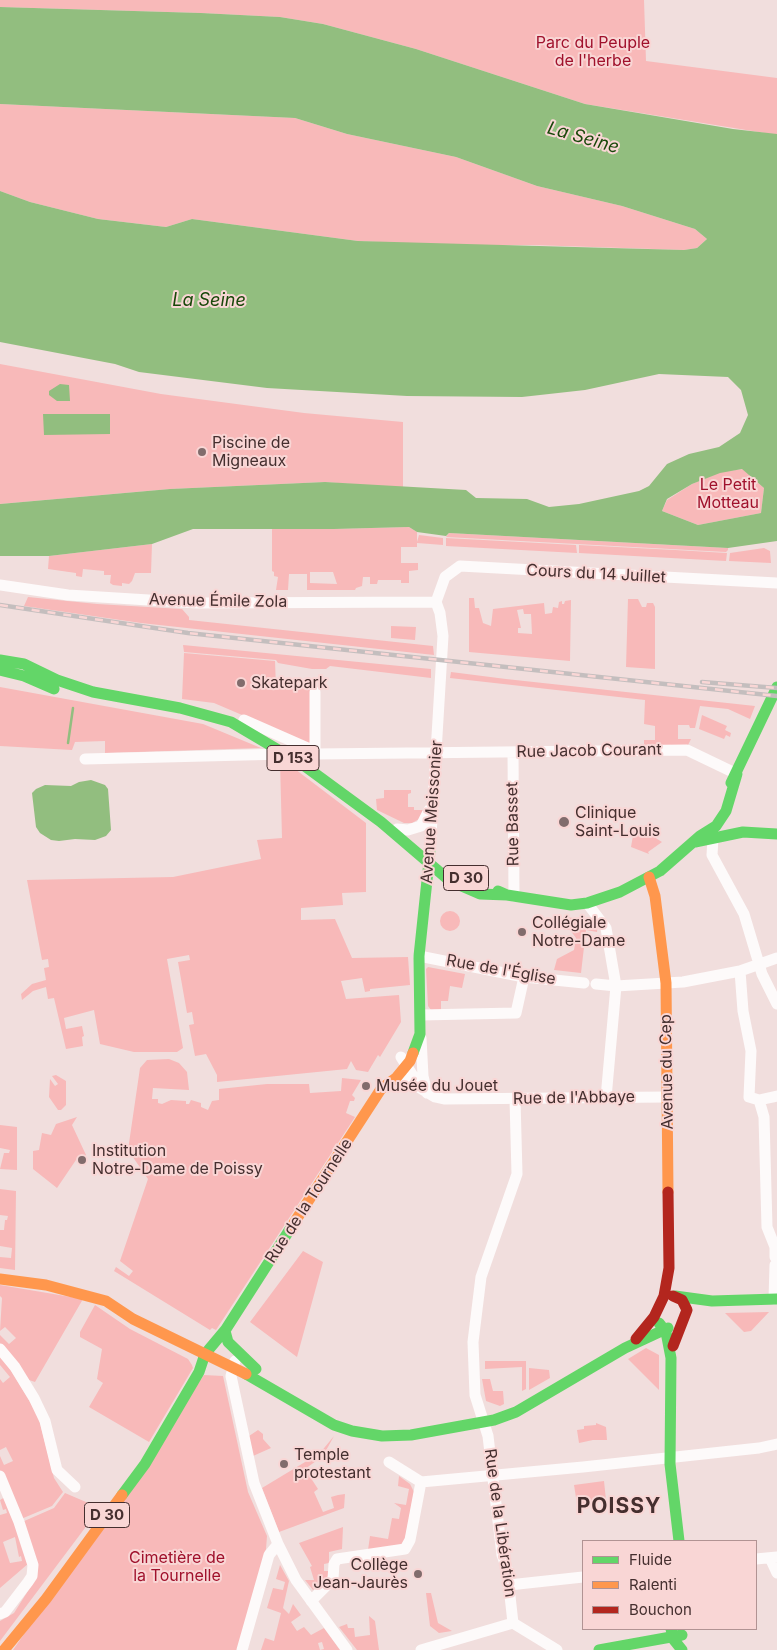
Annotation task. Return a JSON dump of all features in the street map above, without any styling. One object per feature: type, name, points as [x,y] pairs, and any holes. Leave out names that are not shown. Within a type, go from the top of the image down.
[{"type":"street","name":"Cours du 14 Juillet","points":[[436,602],[445,577],[460,566],[777,583]]},
{"type":"street","name":"Avenue Émile Zola","points":[[0,585],[68,595],[197,603],[436,602]]},
{"type":"street","name":"Avenue Meissonier","points":[[396,1078],[406,1061],[420,1024],[419,956],[430,858],[439,672],[443,636],[436,602]]},
{"type":"street","name":"D 153","points":[[0,660],[24,664],[57,680],[93,692],[195,712],[231,722],[287,754],[381,822],[430,858],[450,881],[487,896],[511,896]]},
{"type":"street","name":"D 153","points":[[0,670],[72,693],[93,692]]},
{"type":"street","points":[[743,832],[714,821],[726,810],[737,774],[777,687]]},
{"type":"street","points":[[315,692],[315,754]]},
{"type":"street","points":[[195,712],[228,713],[310,749],[315,754]]},
{"type":"street","name":"Rue Jacob Courant","points":[[84,759],[287,754],[687,750],[737,774]]},
{"type":"street","name":"Rue Basset","points":[[511,896],[513,752]]},
{"type":"street","points":[[397,829],[404,831],[421,826],[432,802]]},
{"type":"street","name":"D 30","points":[[381,822],[397,829],[430,858],[468,879],[511,896],[571,905],[587,903],[620,892],[660,871],[696,840],[714,821]]},
{"type":"street","points":[[696,840],[743,832],[777,834]]},
{"type":"street","points":[[713,838],[712,855],[744,914],[770,993],[777,1004]]},
{"type":"street","name":"Avenue du Cep","points":[[649,877],[654,896],[666,983],[670,1268],[659,1307]]},
{"type":"street","name":"D 30","points":[[424,915],[440,893],[464,888]]},
{"type":"street","points":[[587,903],[606,928],[616,986],[606,1098]]},
{"type":"street","name":"Rue de l'Église","points":[[419,956],[524,977],[584,983]]},
{"type":"street","points":[[596,984],[616,986],[666,983],[740,971],[777,958]]},
{"type":"street","points":[[740,971],[751,1051],[749,1097],[759,1100],[777,1096]]},
{"type":"street","points":[[427,1093],[423,1071],[420,1024],[516,1013],[524,977]]},
{"type":"street","name":"Avenue Meissonier","points":[[384,1087],[406,1061]]},
{"type":"street","points":[[406,1061],[423,1071]]},
{"type":"street","points":[[406,1061],[415,1081],[427,1093]]},
{"type":"street","name":"Rue de l'Abbaye","points":[[396,1078],[410,1082],[427,1093],[444,1099],[668,1097]]},
{"type":"street","name":"Rue de la Tournelle","points":[[4,1650],[46,1599],[145,1464],[199,1372],[384,1087],[396,1078]]},
{"type":"street","name":"Rue de la Libération","points":[[512,1623],[509,1585],[502,1555],[485,1424],[475,1395],[473,1342],[481,1277],[517,1174],[515,1099]]},
{"type":"street","points":[[625,1348],[646,1329],[659,1307],[668,1297],[712,1300],[776,1299],[775,1258],[767,1227],[764,1116],[759,1100]]},
{"type":"street","name":"Avenue du Cep","points":[[670,1268],[680,1299]]},
{"type":"street","points":[[0,1273],[50,1279],[96,1292],[212,1353]]},
{"type":"street","points":[[0,1279],[46,1285],[100,1299],[212,1353],[256,1368]]},
{"type":"street","points":[[670,1355],[687,1310],[680,1299]]},
{"type":"street","points":[[235,1362],[334,1425],[362,1433],[382,1436],[411,1435],[485,1424],[516,1412],[625,1348],[683,1320],[697,1307],[712,1300]]},
{"type":"street","points":[[659,1307],[657,1318],[665,1328],[670,1355],[671,1453],[679,1540]]},
{"type":"street","points":[[226,1330],[228,1342],[256,1368],[362,1433]]},
{"type":"street","points":[[645,1339],[658,1341],[670,1355]]},
{"type":"street","points":[[0,1349],[16,1367],[45,1421],[57,1470],[75,1487]]},
{"type":"street","points":[[235,1362],[230,1376],[254,1483],[278,1544],[296,1580],[347,1650]]},
{"type":"street","points":[[389,1462],[421,1482],[671,1453],[760,1448],[777,1444]]},
{"type":"street","points":[[0,1476],[19,1522],[33,1565],[28,1582],[5,1612],[0,1614]]},
{"type":"street","points":[[311,1601],[333,1580],[334,1564],[337,1559],[405,1549],[410,1540],[421,1482]]},
{"type":"street","points":[[242,1650],[268,1555],[278,1544]]},
{"type":"street","points":[[757,1559],[773,1558],[777,1573]]},
{"type":"street","points":[[509,1585],[582,1577]]},
{"type":"street","points":[[422,1650],[512,1623],[557,1650]]},
{"type":"street","points":[[599,1650],[676,1632]]},
{"type":"street","points":[[676,1632],[682,1650]]},
{"type":"street","points":[[676,1632],[690,1650]]},
{"type":"green space","name":"Parc du Peuple de l'herbe","points":[[0,0],[644,0],[646,61],[777,78],[777,135],[585,104],[416,49],[323,24],[280,17],[0,7]]},
{"type":"green space","points":[[0,104],[295,118],[347,134],[456,157],[537,186],[622,206],[695,229],[707,239],[697,248],[684,250],[532,245],[444,245],[358,241],[192,219],[166,227],[98,219],[30,202],[0,191]]},
{"type":"green space","name":"Piscine de Migneaux","points":[[0,364],[161,394],[304,413],[403,422],[403,488],[325,482],[170,489],[0,504]]},
{"type":"green space","name":"Le Petit Motteau","points":[[743,469],[764,488],[761,513],[698,525],[662,511],[667,500],[692,484],[720,472]]},
{"type":"green space","points":[[409,527],[417,532],[417,542],[419,535],[443,538],[443,545],[417,543],[417,547],[401,547],[401,563],[418,563],[418,570],[409,571],[409,583],[401,583],[401,580],[378,580],[377,584],[370,584],[370,577],[363,577],[362,586],[355,590],[307,590],[307,574],[289,574],[288,590],[276,590],[278,577],[274,576],[272,571],[272,529]],"holes":[[[310,572],[333,572],[337,584],[310,583]]]},
{"type":"green space","points":[[449,533],[728,548],[728,550],[726,552],[446,537]]},
{"type":"green space","points":[[446,538],[576,545],[577,553],[446,546]]},
{"type":"green space","points":[[152,544],[151,573],[135,573],[129,584],[122,583],[122,586],[110,583],[111,575],[104,575],[104,571],[83,569],[82,577],[76,576],[76,573],[48,569],[49,556]]},
{"type":"green space","points":[[579,545],[727,553],[726,561],[579,553]]},
{"type":"green space","points":[[764,548],[770,551],[771,563],[729,561],[730,553]]},
{"type":"green space","points":[[28,597],[97,604],[182,609],[189,617],[189,620],[433,646],[434,655],[141,623],[24,606]]},
{"type":"green space","points":[[469,598],[474,598],[475,608],[479,608],[483,623],[491,626],[493,609],[544,603],[545,614],[552,613],[553,607],[558,608],[559,602],[562,601],[562,604],[564,604],[565,601],[571,600],[570,661],[469,652]],"holes":[[[523,609],[524,614],[531,614],[532,634],[518,633],[518,628],[521,628],[517,610]]]},
{"type":"green space","points":[[628,599],[638,599],[642,607],[646,607],[647,603],[653,603],[655,607],[655,669],[626,667]]},
{"type":"green space","points":[[391,626],[416,627],[415,640],[391,638]]},
{"type":"green space","points":[[183,645],[431,669],[431,678],[330,666],[326,669],[312,669],[278,663],[276,660],[184,652]]},
{"type":"green space","points":[[184,653],[275,661],[276,687],[310,687],[310,744],[214,703],[182,699]]},
{"type":"green space","points":[[451,672],[755,706],[750,719],[728,709],[700,706],[695,728],[690,728],[689,725],[678,725],[678,739],[691,739],[688,745],[644,745],[644,740],[655,740],[655,726],[644,724],[645,700],[450,678]]},
{"type":"green space","points":[[0,687],[203,724],[261,748],[105,753],[105,741],[75,742],[72,750],[0,746]]},
{"type":"green space","points":[[702,715],[727,726],[725,730],[731,733],[730,737],[726,735],[724,739],[699,729]]},
{"type":"green space","points":[[280,761],[291,766],[366,823],[366,892],[342,893],[343,905],[301,908],[301,920],[335,919],[352,958],[408,957],[410,985],[370,989],[370,991],[365,992],[362,978],[341,981],[346,999],[399,995],[401,1022],[380,1057],[378,1055],[368,1072],[356,1070],[351,1061],[347,1069],[217,1082],[217,1075],[206,1054],[195,1056],[189,1025],[194,1024],[192,1012],[187,1013],[178,962],[190,960],[189,955],[167,959],[183,1048],[177,1052],[134,1052],[100,1044],[94,1010],[64,1018],[66,1029],[82,1026],[84,1036],[82,1037],[83,1046],[66,1049],[54,998],[48,999],[46,987],[33,991],[22,1000],[21,994],[32,984],[46,980],[44,968],[49,967],[48,959],[42,960],[27,880],[173,877],[261,859],[257,840],[282,838]]},
{"type":"green space","points":[[384,790],[411,790],[411,793],[408,794],[408,807],[414,807],[414,810],[424,810],[421,818],[412,823],[404,823],[377,810],[376,799],[384,798]]},
{"type":"green space","points":[[634,830],[662,842],[648,852],[649,854],[631,847]]},
{"type":"green space","points":[[450,911],[457,914],[460,921],[457,928],[450,931],[443,928],[440,921],[443,914]]},
{"type":"green space","points":[[565,917],[598,921],[597,932],[586,930],[581,973],[554,970],[557,959],[574,950],[576,938],[570,930],[564,930]]},
{"type":"green space","points":[[428,967],[465,974],[462,988],[450,986],[448,1001],[441,1001],[441,1010],[431,1010],[428,1006],[426,969]]},
{"type":"green space","points":[[169,1059],[179,1063],[187,1072],[189,1090],[153,1088],[152,1099],[158,1099],[158,1103],[162,1104],[171,1100],[186,1101],[186,1104],[189,1104],[191,1100],[201,1103],[201,1107],[208,1110],[212,1101],[219,1100],[219,1089],[267,1084],[309,1084],[310,1093],[341,1091],[342,1078],[361,1080],[352,1095],[355,1098],[354,1101],[350,1101],[346,1113],[355,1117],[216,1330],[212,1328],[210,1330],[114,1271],[116,1267],[129,1276],[133,1271],[120,1261],[148,1179],[128,1150],[140,1068],[147,1060]]},
{"type":"green space","points":[[56,1075],[66,1081],[66,1105],[61,1110],[58,1110],[49,1097],[50,1079],[55,1086],[58,1084],[52,1076]]},
{"type":"green space","points":[[77,1117],[72,1125],[86,1155],[83,1160],[78,1157],[57,1188],[33,1169],[33,1151],[39,1150],[42,1133],[51,1135],[56,1124]]},
{"type":"green space","points":[[0,1125],[17,1127],[17,1170],[0,1169],[4,1153],[9,1153],[10,1150],[0,1148]]},
{"type":"green space","points":[[0,1189],[16,1191],[15,1270],[0,1268],[0,1257],[11,1258],[12,1248],[0,1246],[0,1230],[4,1230],[5,1220],[7,1220],[8,1216],[0,1215]]},
{"type":"green space","points":[[303,1251],[323,1262],[297,1357],[250,1322]]},
{"type":"green space","points":[[0,1285],[83,1299],[35,1382],[29,1380],[0,1345],[0,1335],[9,1344],[16,1338],[5,1327],[0,1331],[2,1298],[0,1296]]},
{"type":"green space","points":[[95,1305],[130,1329],[188,1359],[192,1365],[193,1368],[149,1442],[89,1407],[103,1383],[97,1379],[102,1349],[80,1337],[80,1332]]},
{"type":"green space","points":[[769,1312],[751,1331],[744,1332],[725,1313]]},
{"type":"green space","points":[[646,1348],[659,1355],[659,1390],[628,1359]]},
{"type":"green space","points":[[0,1353],[38,1415],[54,1478],[63,1492],[52,1506],[21,1519],[0,1472],[0,1456],[4,1465],[13,1461],[6,1447],[0,1450],[0,1379],[3,1383],[10,1377],[0,1365]]},
{"type":"green space","points":[[485,1361],[526,1361],[526,1389],[522,1391],[522,1367],[485,1369]]},
{"type":"green space","points":[[529,1368],[549,1370],[550,1378],[529,1390]]},
{"type":"green space","name":"Cimetière de la Tournelle","points":[[204,1375],[223,1376],[248,1492],[267,1536],[266,1549],[238,1650],[13,1650]]},
{"type":"green space","points":[[482,1379],[490,1379],[493,1391],[503,1391],[504,1404],[500,1406],[486,1401]]},
{"type":"green space","points":[[596,1423],[606,1427],[607,1440],[579,1443],[577,1430],[584,1429],[584,1426],[596,1425]]},
{"type":"green space","points":[[258,1430],[263,1434],[263,1439],[271,1448],[253,1456],[249,1436]]},
{"type":"green space","points":[[334,1436],[323,1456],[305,1469],[318,1489],[314,1492],[323,1512],[334,1508],[331,1497],[345,1494],[344,1508],[279,1532],[262,1488],[320,1453]]},
{"type":"green space","points":[[399,1476],[410,1484],[414,1492],[405,1540],[400,1546],[368,1550],[370,1536],[388,1539],[392,1518],[399,1519],[401,1508],[394,1503],[406,1505],[409,1489],[398,1486]]},
{"type":"green space","points":[[604,1481],[606,1500],[577,1504],[574,1485]]},
{"type":"green space","points":[[65,1493],[100,1508],[0,1641],[0,1621],[14,1613],[33,1583],[22,1522],[54,1508]]},
{"type":"green space","points":[[5,1497],[29,1563],[0,1588],[0,1515],[7,1513],[6,1509],[3,1510],[0,1500]],"holes":[[[15,1537],[19,1557],[21,1556],[22,1561],[10,1563],[3,1542]]]},
{"type":"green space","points":[[343,1527],[342,1549],[329,1552],[329,1563],[324,1564],[324,1571],[328,1571],[328,1579],[313,1590],[305,1580],[314,1580],[310,1567],[312,1566],[299,1543]]},
{"type":"green space","points":[[280,1565],[289,1581],[283,1608],[289,1614],[293,1604],[301,1615],[291,1622],[297,1631],[304,1627],[311,1635],[324,1628],[340,1650],[320,1650],[261,1650],[265,1638],[274,1641],[281,1613],[267,1608],[273,1588],[283,1590],[285,1582],[276,1579]],"holes":[[[322,1642],[324,1649],[320,1650],[318,1643]]]},
{"type":"green space","points":[[426,1593],[431,1593],[438,1623],[452,1631],[439,1633],[430,1626]]},
{"type":"green space","points":[[369,1616],[375,1621],[379,1650],[357,1650],[339,1627],[347,1624],[348,1628],[354,1628],[355,1637],[370,1635]]},
{"type":"water","name":"La Seine","points":[[0,7],[201,13],[280,17],[323,24],[416,49],[585,104],[733,129],[777,134],[777,541],[728,548],[449,533],[446,536],[417,532],[409,527],[193,529],[152,544],[49,556],[0,556],[0,504],[170,489],[325,482],[466,490],[476,498],[527,499],[549,507],[579,504],[639,491],[649,486],[667,464],[689,454],[719,447],[740,433],[748,415],[741,390],[728,377],[659,374],[585,390],[522,397],[407,396],[267,388],[139,372],[115,364],[0,342],[0,191],[30,202],[98,219],[166,227],[192,219],[358,241],[684,250],[697,248],[707,239],[695,229],[622,206],[537,186],[456,157],[347,134],[295,118],[0,104]],"holes":[[[742,469],[764,488],[761,513],[698,525],[662,511],[667,499],[692,484],[720,473]]]},
{"type":"water","points":[[60,384],[69,385],[70,401],[57,401],[49,395],[49,391]]},
{"type":"water","points":[[43,414],[110,414],[110,434],[44,435]]},
{"type":"water","points":[[91,780],[105,785],[108,789],[111,830],[106,836],[95,840],[75,839],[59,841],[51,840],[40,833],[36,827],[32,793],[45,785],[71,786],[79,782]]},
{"type":"waterway","points":[[68,743],[73,708]]},
{"type":"railway","points":[[0,605],[188,633],[777,696]]},
{"type":"railway","points":[[702,682],[777,688]]},
{"type":"traffic: fast","points":[[0,660],[24,664],[57,680],[93,692],[180,708],[231,722],[302,764],[381,822],[450,881],[480,894],[507,895]]},
{"type":"traffic: fast","points":[[0,670],[24,676],[54,689]]},
{"type":"traffic: fast","points":[[731,783],[777,687]]},
{"type":"traffic: fast","points":[[498,891],[507,895],[571,905],[587,903],[620,892],[660,871],[700,836],[716,826],[726,811],[737,774]]},
{"type":"traffic: fast","points":[[695,842],[743,832],[777,834]]},
{"type":"traffic: fast","points":[[413,1053],[420,1034],[419,956],[430,852]]},
{"type":"traffic: fast","points":[[122,1495],[145,1464],[199,1372],[205,1354],[226,1329],[292,1226]]},
{"type":"traffic: fast","points":[[675,1296],[712,1301],[777,1299]]},
{"type":"traffic: fast","points":[[659,1323],[666,1332],[671,1358],[670,1464],[679,1540]]},
{"type":"traffic: fast","points":[[246,1374],[334,1425],[352,1431],[382,1436],[411,1435],[494,1420],[516,1412],[625,1348],[668,1328]]},
{"type":"traffic: fast","points":[[225,1331],[228,1342],[256,1369]]},
{"type":"traffic: fast","points":[[671,1630],[674,1640],[682,1650]]},
{"type":"traffic: fast","points":[[599,1650],[682,1635]]},
{"type":"traffic: slow","points":[[649,877],[655,896],[666,983],[668,1192]]},
{"type":"traffic: slow","points":[[292,1226],[381,1089],[396,1078],[410,1061],[413,1053]]},
{"type":"traffic: slow","points":[[0,1279],[46,1285],[106,1301],[133,1319],[246,1374]]},
{"type":"traffic: slow","points":[[4,1650],[46,1599],[122,1495]]},
{"type":"traffic: jam","points":[[636,1339],[654,1317],[664,1296],[669,1268],[668,1192]]},
{"type":"traffic: jam","points":[[673,1296],[682,1300],[687,1310],[673,1346]]},
{"type":"place","name":"Piscine de Migneaux","points":[[202,452]]},
{"type":"place","name":"Skatepark","points":[[241,683]]},
{"type":"place","name":"Clinique Saint-Louis","points":[[564,822]]},
{"type":"place","name":"Collégiale Notre-Dame","points":[[522,932]]},
{"type":"place","name":"Musée du Jouet","points":[[366,1086]]},
{"type":"place","name":"Institution Notre-Dame de Poissy","points":[[82,1160]]},
{"type":"place","name":"Temple protestant","points":[[284,1464]]},
{"type":"place","name":"Collège Jean-Jaurès","points":[[418,1574]]},
{"type":"district","name":"POISSY","points":[[619,1507]]}]
